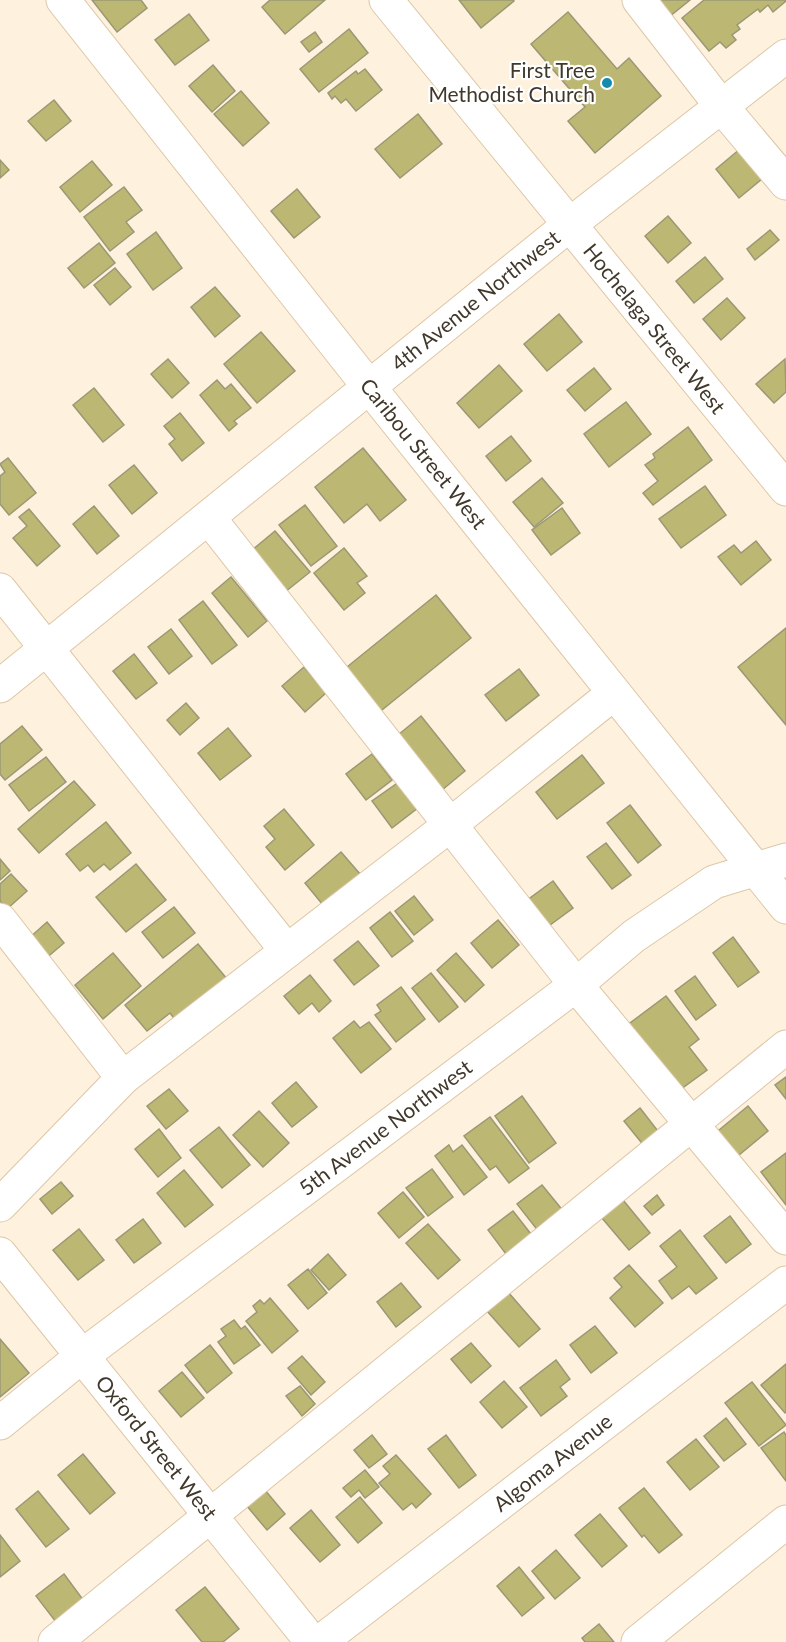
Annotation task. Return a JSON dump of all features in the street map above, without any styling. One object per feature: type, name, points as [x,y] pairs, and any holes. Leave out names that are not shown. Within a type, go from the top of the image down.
[{"type":"street","name":"Caribou Street West","points":[[63,0],[614,693],[771,865],[786,907]]},
{"type":"street","name":"Hochelaga Street West","points":[[386,0],[786,489]]},
{"type":"street","points":[[639,0],[722,107],[786,183]]},
{"type":"street","name":"4th Avenue Northwest","points":[[0,686],[44,648],[209,518],[569,225],[786,56]]},
{"type":"street","points":[[209,518],[576,985],[786,1238]]},
{"type":"street","points":[[0,590],[287,951]]},
{"type":"street","points":[[0,1205],[123,1077],[450,825],[614,693]]},
{"type":"street","name":"5th Avenue Northwest","points":[[0,1423],[82,1356],[576,985],[634,936],[714,882],[771,865]]},
{"type":"street","points":[[0,920],[123,1077]]},
{"type":"street","points":[[55,1642],[786,1047]]},
{"type":"street","name":"Oxford Street West","points":[[0,1254],[312,1642]]},
{"type":"street","name":"Algoma Avenue","points":[[320,1642],[786,1283]]},
{"type":"street","points":[[638,1642],[786,1522]]},
{"type":"building","points":[[92,0],[141,0],[147,8],[117,32]]},
{"type":"building","points":[[270,0],[325,0],[285,34],[262,7]]},
{"type":"building","points":[[459,0],[513,0],[514,1],[481,28]]},
{"type":"building","points":[[656,0],[690,0],[669,17]]},
{"type":"building","points":[[704,0],[786,1],[773,12],[768,5],[760,12],[758,9],[737,25],[740,29],[732,35],[736,40],[726,48],[720,42],[709,51],[682,18]]},
{"type":"building","name":"First Tree Methodist Church","points":[[568,12],[617,69],[629,58],[661,96],[595,153],[568,121],[585,107],[531,44]]},
{"type":"building","points":[[189,14],[209,40],[175,65],[155,40]]},
{"type":"building","points":[[349,29],[368,53],[319,92],[300,69]]},
{"type":"building","points":[[315,32],[322,42],[309,52],[301,42]]},
{"type":"building","points":[[213,65],[235,91],[212,112],[189,86]]},
{"type":"building","points":[[365,69],[382,90],[356,111],[346,99],[341,103],[335,96],[332,99],[328,93],[356,71],[358,74]]},
{"type":"building","points":[[241,91],[269,123],[243,146],[214,114]]},
{"type":"building","points":[[54,100],[71,121],[46,141],[28,121]]},
{"type":"building","points":[[418,114],[442,144],[400,178],[375,149]]},
{"type":"building","points":[[740,149],[763,178],[739,198],[716,169]]},
{"type":"building","points":[[0,160],[9,170],[0,178]]},
{"type":"building","points":[[92,161],[112,185],[80,212],[60,187]]},
{"type":"building","points":[[124,187],[142,210],[126,222],[134,232],[110,251],[84,217]]},
{"type":"building","points":[[297,189],[320,217],[294,238],[271,211]]},
{"type":"building","points":[[668,216],[691,243],[668,263],[645,236]]},
{"type":"building","points":[[770,230],[779,240],[755,260],[747,249]]},
{"type":"building","points":[[156,232],[182,268],[153,290],[127,254]]},
{"type":"building","points":[[99,243],[115,263],[84,288],[68,268]]},
{"type":"building","points":[[705,257],[723,279],[694,303],[676,281]]},
{"type":"building","points":[[115,268],[131,287],[110,305],[94,285]]},
{"type":"building","points":[[215,287],[240,316],[215,337],[191,307]]},
{"type":"building","points":[[727,298],[745,318],[721,340],[703,319]]},
{"type":"building","points":[[559,314],[582,342],[547,371],[524,344]]},
{"type":"building","points":[[261,332],[295,371],[257,403],[224,364]]},
{"type":"building","points":[[168,359],[189,383],[172,398],[151,374]]},
{"type":"building","points":[[785,359],[786,392],[774,403],[756,384]]},
{"type":"building","points":[[499,365],[522,391],[479,428],[457,403]]},
{"type":"building","points":[[594,368],[611,389],[585,411],[567,390]]},
{"type":"building","points":[[217,380],[225,389],[231,384],[251,408],[234,421],[237,424],[229,431],[200,395]]},
{"type":"building","points":[[94,388],[124,425],[103,442],[73,405]]},
{"type":"building","points":[[626,402],[651,434],[609,467],[584,434]]},
{"type":"building","points":[[180,413],[204,443],[182,461],[169,444],[175,439],[164,426]]},
{"type":"building","points":[[688,427],[712,460],[653,505],[643,493],[658,481],[645,465],[655,458],[653,454]]},
{"type":"building","points":[[511,436],[531,461],[506,481],[486,456]]},
{"type":"building","points":[[363,448],[406,500],[380,521],[367,504],[344,523],[315,487]]},
{"type":"building","points":[[8,458],[36,493],[9,515],[0,504],[0,476],[5,472],[0,464]]},
{"type":"building","points":[[134,465],[157,493],[132,514],[109,485]]},
{"type":"building","points":[[542,478],[563,503],[534,527],[513,502]]},
{"type":"building","points":[[705,486],[726,515],[681,548],[659,519]]},
{"type":"building","points":[[305,505],[337,546],[311,566],[279,525]]},
{"type":"building","points":[[94,506],[119,536],[97,554],[73,524]]},
{"type":"building","points":[[562,508],[580,533],[551,555],[532,530]]},
{"type":"building","points":[[29,509],[60,546],[37,566],[13,538],[27,526],[19,517]]},
{"type":"building","points":[[275,531],[310,572],[285,592],[251,551]]},
{"type":"building","points":[[756,541],[771,560],[741,585],[718,557],[734,545],[741,553]]},
{"type":"building","points":[[344,548],[367,576],[357,583],[365,593],[344,610],[314,573]]},
{"type":"building","points":[[231,577],[267,621],[248,637],[212,593]]},
{"type":"building","points":[[436,595],[471,638],[377,714],[342,671]]},
{"type":"building","points":[[203,601],[237,645],[212,664],[179,620]]},
{"type":"building","points":[[786,628],[786,725],[738,667]]},
{"type":"building","points":[[171,629],[192,656],[169,674],[148,647]]},
{"type":"building","points":[[134,654],[157,683],[136,699],[113,671]]},
{"type":"building","points":[[304,667],[326,693],[305,712],[282,686]]},
{"type":"building","points":[[519,669],[539,695],[506,721],[485,695]]},
{"type":"building","points":[[186,703],[199,718],[180,735],[167,720]]},
{"type":"building","points":[[421,716],[465,771],[442,790],[398,735]]},
{"type":"building","points":[[22,726],[42,750],[5,780],[0,774],[0,744]]},
{"type":"building","points":[[228,728],[251,756],[220,780],[198,753]]},
{"type":"building","points":[[372,754],[392,780],[366,800],[346,774]]},
{"type":"building","points":[[582,755],[604,783],[557,819],[536,792]]},
{"type":"building","points":[[46,757],[66,782],[29,811],[9,785]]},
{"type":"building","points":[[74,781],[95,805],[39,853],[18,829]]},
{"type":"building","points":[[399,782],[419,807],[392,828],[372,801]]},
{"type":"building","points":[[630,805],[661,845],[638,863],[607,823]]},
{"type":"building","points":[[284,809],[314,845],[285,870],[266,847],[275,839],[264,826]]},
{"type":"building","points":[[106,822],[131,853],[110,870],[104,864],[94,872],[88,865],[80,871],[66,854]]},
{"type":"building","points":[[606,843],[631,875],[612,889],[587,857]]},
{"type":"building","points":[[341,852],[360,874],[323,905],[305,883]]},
{"type":"building","points":[[0,859],[10,871],[0,880]]},
{"type":"building","points":[[136,864],[166,900],[126,932],[96,897]]},
{"type":"building","points":[[11,874],[27,891],[7,909],[0,901],[0,884]]},
{"type":"building","points":[[553,881],[573,908],[546,928],[526,901]]},
{"type":"building","points":[[414,896],[433,920],[414,935],[395,911]]},
{"type":"building","points":[[174,907],[195,933],[163,958],[142,932]]},
{"type":"building","points":[[390,912],[413,941],[392,957],[370,928]]},
{"type":"building","points":[[498,920],[519,945],[492,968],[471,943]]},
{"type":"building","points":[[47,922],[64,943],[44,960],[27,940]]},
{"type":"building","points":[[733,937],[759,972],[738,987],[713,953]]},
{"type":"building","points":[[358,941],[379,966],[354,985],[334,960]]},
{"type":"building","points":[[198,944],[227,979],[176,1021],[170,1013],[147,1031],[125,1005]]},
{"type":"building","points":[[113,953],[141,986],[103,1019],[75,985]]},
{"type":"building","points":[[456,953],[484,985],[465,1002],[437,970]]},
{"type":"building","points":[[431,973],[458,1007],[439,1022],[412,988]]},
{"type":"building","points":[[310,975],[331,1001],[319,1012],[312,1003],[299,1014],[284,996]]},
{"type":"building","points":[[695,976],[716,1005],[696,1020],[675,991]]},
{"type":"building","points":[[401,987],[425,1019],[396,1042],[375,1015],[381,1011],[377,1005]]},
{"type":"building","points":[[666,996],[699,1039],[689,1047],[707,1070],[677,1092],[626,1026]]},
{"type":"building","points":[[354,1021],[360,1028],[369,1022],[391,1049],[361,1073],[333,1038]]},
{"type":"building","points":[[786,1077],[786,1099],[775,1085]]},
{"type":"building","points":[[296,1082],[317,1107],[292,1127],[272,1103]]},
{"type":"building","points":[[169,1089],[188,1111],[166,1129],[147,1106]]},
{"type":"building","points":[[522,1096],[556,1143],[529,1163],[495,1116]]},
{"type":"building","points":[[748,1106],[768,1131],[733,1160],[713,1135]]},
{"type":"building","points":[[640,1108],[661,1135],[645,1147],[624,1121]]},
{"type":"building","points":[[259,1111],[289,1143],[263,1167],[233,1135]]},
{"type":"building","points":[[490,1117],[529,1168],[509,1183],[496,1166],[490,1170],[464,1136]]},
{"type":"building","points":[[219,1127],[250,1165],[222,1188],[190,1150]]},
{"type":"building","points":[[159,1129],[181,1158],[158,1177],[135,1149]]},
{"type":"building","points":[[449,1145],[453,1152],[462,1145],[487,1177],[464,1195],[435,1156]]},
{"type":"building","points":[[786,1153],[786,1205],[761,1172]]},
{"type":"building","points":[[432,1169],[453,1197],[428,1216],[406,1188]]},
{"type":"building","points":[[184,1170],[213,1205],[185,1227],[157,1193]]},
{"type":"building","points":[[61,1182],[73,1196],[52,1214],[40,1199]]},
{"type":"building","points":[[542,1185],[564,1212],[539,1232],[517,1204]]},
{"type":"building","points":[[403,1192],[424,1217],[399,1238],[378,1213]]},
{"type":"building","points":[[657,1195],[664,1205],[652,1215],[644,1206]]},
{"type":"building","points":[[623,1200],[650,1233],[629,1250],[602,1218]]},
{"type":"building","points":[[513,1211],[534,1238],[509,1258],[488,1230]]},
{"type":"building","points":[[730,1216],[751,1244],[726,1263],[704,1236]]},
{"type":"building","points":[[143,1219],[161,1243],[134,1263],[116,1240]]},
{"type":"building","points":[[428,1224],[460,1260],[438,1279],[406,1243]]},
{"type":"building","points":[[79,1229],[104,1260],[78,1280],[53,1250]]},
{"type":"building","points":[[680,1230],[717,1278],[696,1294],[689,1286],[672,1299],[659,1281],[677,1267],[660,1246]]},
{"type":"building","points":[[328,1254],[346,1275],[329,1290],[311,1270]]},
{"type":"building","points":[[629,1265],[663,1303],[635,1327],[610,1298],[622,1287],[614,1278]]},
{"type":"building","points":[[308,1269],[327,1293],[308,1309],[288,1285]]},
{"type":"building","points":[[401,1283],[421,1307],[396,1327],[377,1302]]},
{"type":"building","points":[[508,1292],[540,1329],[519,1347],[487,1311]]},
{"type":"building","points":[[270,1298],[298,1331],[272,1353],[246,1321],[257,1312],[253,1306],[260,1300],[264,1304]]},
{"type":"building","points":[[234,1320],[241,1329],[245,1326],[260,1345],[234,1364],[218,1342],[226,1336],[221,1329]]},
{"type":"building","points":[[595,1326],[617,1353],[591,1373],[570,1345]]},
{"type":"building","points":[[0,1339],[29,1373],[0,1397]]},
{"type":"building","points":[[471,1343],[491,1366],[471,1383],[451,1359]]},
{"type":"building","points":[[210,1345],[232,1373],[207,1393],[185,1365]]},
{"type":"building","points":[[302,1356],[325,1382],[311,1395],[288,1368]]},
{"type":"building","points":[[556,1360],[570,1379],[560,1387],[567,1396],[541,1416],[520,1388]]},
{"type":"building","points":[[786,1364],[786,1412],[785,1413],[761,1385]]},
{"type":"building","points":[[182,1372],[204,1398],[181,1417],[159,1391]]},
{"type":"building","points":[[504,1381],[527,1407],[502,1428],[480,1402]]},
{"type":"building","points":[[752,1382],[786,1425],[759,1446],[725,1403]]},
{"type":"building","points":[[300,1386],[315,1404],[302,1416],[286,1396]]},
{"type":"building","points":[[726,1418],[746,1444],[724,1461],[704,1436]]},
{"type":"building","points":[[784,1432],[786,1435],[786,1481],[761,1448]]},
{"type":"building","points":[[372,1435],[387,1454],[369,1468],[354,1450]]},
{"type":"building","points":[[446,1435],[476,1475],[459,1488],[428,1449]]},
{"type":"building","points":[[696,1439],[719,1467],[690,1490],[667,1462]]},
{"type":"building","points":[[83,1454],[115,1493],[90,1514],[58,1475]]},
{"type":"building","points":[[396,1455],[431,1494],[416,1508],[412,1503],[403,1510],[379,1483],[390,1474],[383,1466]]},
{"type":"building","points":[[365,1470],[379,1487],[365,1498],[359,1490],[351,1497],[343,1488]]},
{"type":"building","points":[[644,1488],[682,1535],[659,1553],[644,1535],[642,1537],[619,1508]]},
{"type":"building","points":[[264,1489],[285,1514],[267,1530],[246,1505]]},
{"type":"building","points":[[38,1491],[69,1529],[46,1547],[16,1509]]},
{"type":"building","points":[[360,1497],[382,1523],[358,1543],[336,1517]]},
{"type":"building","points":[[311,1510],[340,1545],[320,1562],[290,1528]]},
{"type":"building","points":[[600,1514],[627,1546],[602,1567],[575,1535]]},
{"type":"building","points":[[0,1535],[20,1561],[0,1577]]},
{"type":"building","points":[[556,1550],[580,1578],[555,1599],[532,1571]]},
{"type":"building","points":[[519,1567],[544,1598],[522,1616],[497,1586]]},
{"type":"building","points":[[64,1574],[84,1601],[56,1622],[36,1596]]},
{"type":"building","points":[[205,1587],[239,1629],[223,1642],[202,1642],[176,1610]]},
{"type":"building","points":[[599,1624],[614,1642],[585,1642],[582,1638]]},
{"type":"place","name":"First Tree Methodist Church","points":[[607,83]]}]
